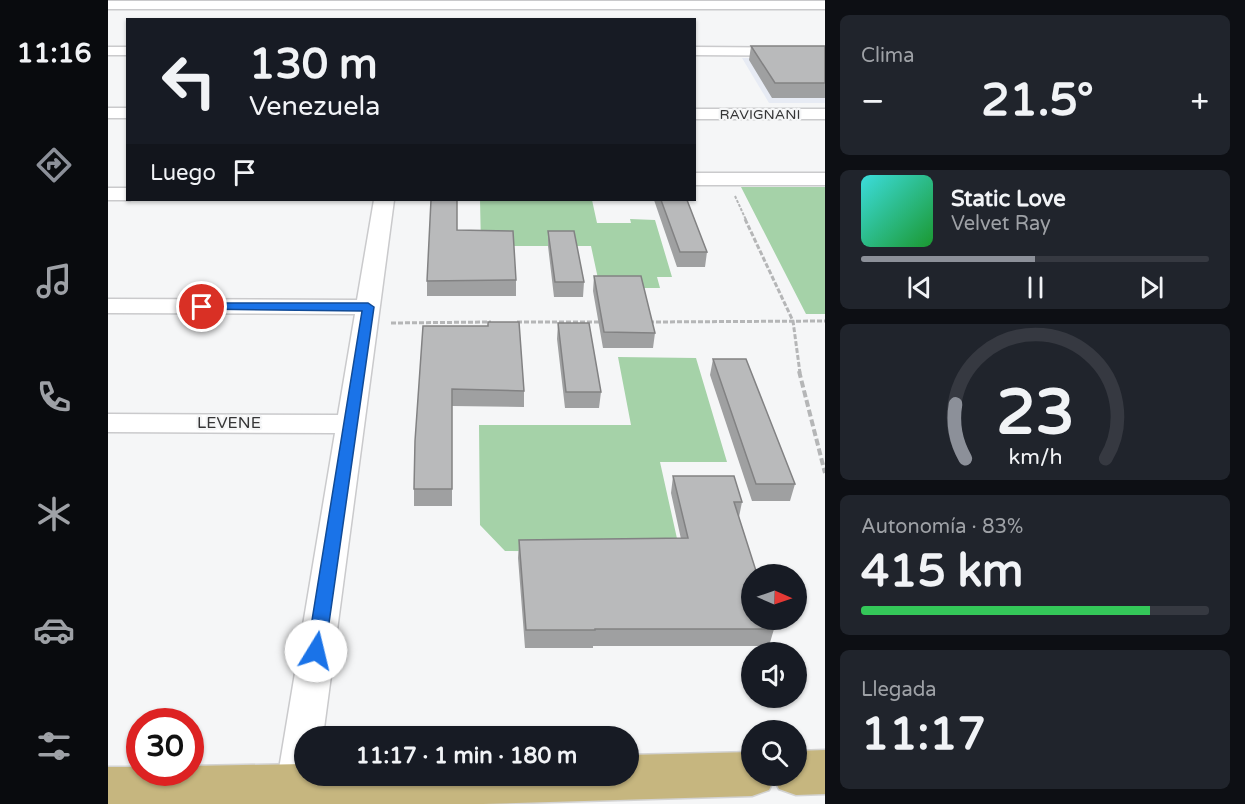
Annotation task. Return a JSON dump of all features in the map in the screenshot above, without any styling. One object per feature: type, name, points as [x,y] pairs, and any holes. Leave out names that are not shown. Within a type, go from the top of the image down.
[{"type":"main road","points":[[807,772],[825,772]]},
{"type":"main road","points":[[108,790],[296,788],[741,774]]},
{"type":"street","points":[[108,5],[412,8],[825,5]]},
{"type":"street","points":[[108,51],[126,51]]},
{"type":"street","points":[[696,51],[825,52]]},
{"type":"street","points":[[108,113],[126,113]]},
{"type":"street","name":"RAVIGNANI","points":[[696,114],[825,114]]},
{"type":"street","points":[[696,179],[825,179]]},
{"type":"street","points":[[108,194],[126,194]]},
{"type":"street","points":[[296,788],[384,201]]},
{"type":"street","points":[[108,306],[367,315]]},
{"type":"street","name":"LEVENE","points":[[108,423],[351,424]]},
{"type":"path","points":[[727,179],[793,321],[799,371],[825,473]]},
{"type":"path","points":[[367,315],[496,322]]},
{"type":"path","points":[[639,322],[825,321]]},
{"type":"path","points":[[508,322],[603,322]]},
{"type":"shaded area","points":[[742,58],[825,58],[825,103],[769,103]]},
{"type":"green space","points":[[741,187],[825,187],[825,314],[806,314]]},
{"type":"green space","points":[[480,201],[592,201],[597,223],[631,223],[630,219],[655,220],[672,277],[657,277],[660,288],[600,288],[591,246],[481,246]]},
{"type":"green space","points":[[618,357],[696,358],[727,462],[660,462],[680,552],[505,551],[480,525],[479,425],[631,425]]},
{"type":"building","points":[[751,46],[825,46],[825,83],[775,83]]},
{"type":"building","points":[[431,201],[457,201],[457,230],[513,231],[516,280],[427,281]]},
{"type":"building","points":[[661,201],[687,201],[707,252],[680,252]]},
{"type":"building","points":[[548,231],[574,231],[584,282],[555,282]]},
{"type":"building","points":[[594,276],[641,276],[655,333],[604,332]]},
{"type":"building","points":[[488,322],[519,322],[524,391],[452,389],[452,489],[414,489],[423,326],[488,326]]},
{"type":"building","points":[[558,323],[589,323],[601,392],[566,392]]},
{"type":"building","points":[[713,359],[746,359],[795,484],[756,484]]},
{"type":"building","points":[[673,476],[734,476],[742,502],[734,502],[754,564],[741,564],[741,629],[526,630],[519,540],[688,538]]},
{"type":"route","points":[[202,307],[368,307],[316,651]]}]
